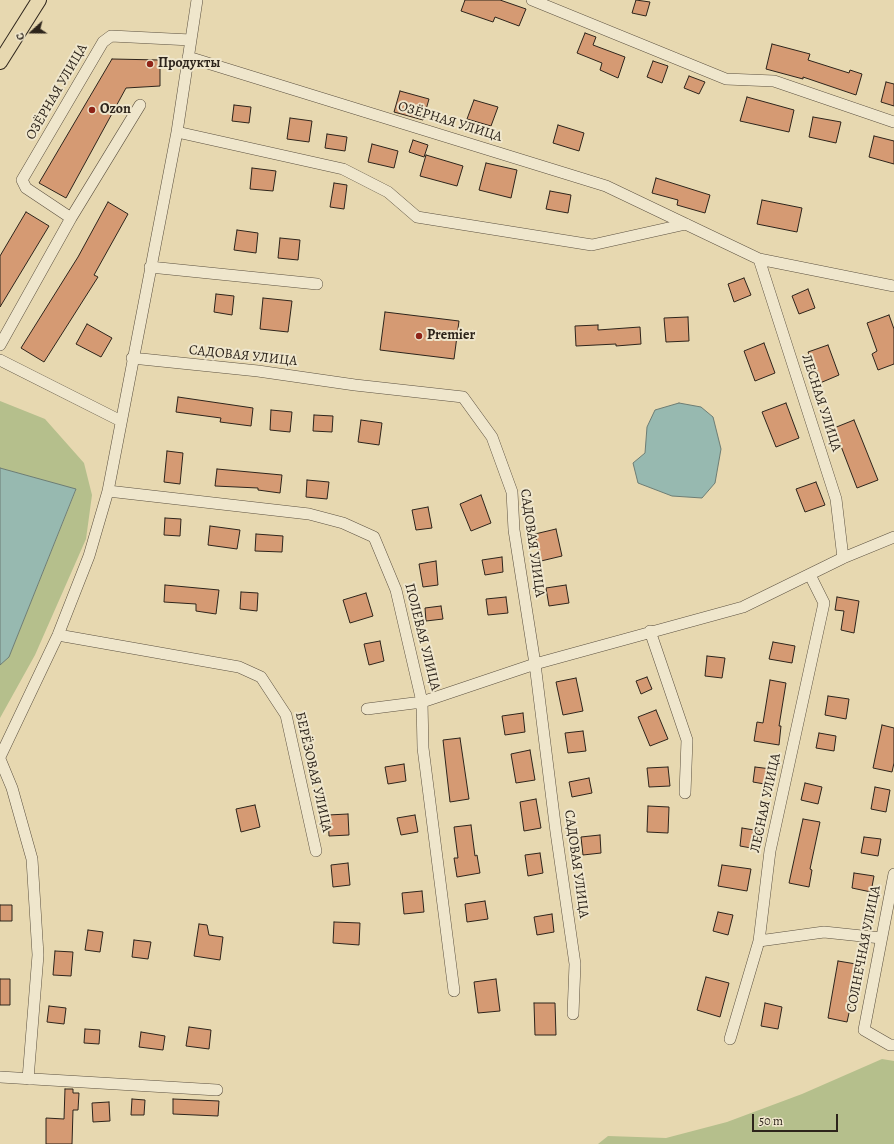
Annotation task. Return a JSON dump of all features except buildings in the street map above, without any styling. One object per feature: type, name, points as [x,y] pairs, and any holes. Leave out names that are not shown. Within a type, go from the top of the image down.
[{"type":"main road","points":[[0,62],[39,0]]},
{"type":"street","points":[[28,1079],[38,955],[32,859],[12,788],[0,758],[58,635],[89,556],[108,491],[132,358],[177,132],[198,0]]},
{"type":"street","points":[[532,0],[726,79],[774,81],[894,122]]},
{"type":"street","name":"ОЗЁРНАЯ УЛИЦА","points":[[71,218],[26,188],[22,180],[102,42],[111,36],[191,40]]},
{"type":"street","name":"ОЗЁРНАЯ УЛИЦА","points":[[188,57],[606,186],[759,259],[894,286]]},
{"type":"street","points":[[0,345],[71,218],[140,105]]},
{"type":"street","points":[[177,132],[343,169],[388,192],[417,217],[592,245],[686,224]]},
{"type":"street","name":"ЛЕСНАЯ УЛИЦА","points":[[759,259],[836,499],[843,558]]},
{"type":"street","points":[[150,267],[317,284]]},
{"type":"street","name":"САДОВАЯ УЛИЦА","points":[[132,358],[258,371],[355,385],[463,397],[492,437],[512,492],[514,530],[535,664],[556,832],[575,964],[573,1014]]},
{"type":"street","points":[[0,360],[121,421]]},
{"type":"street","name":"ПОЛЕВАЯ УЛИЦА","points":[[108,491],[309,514],[343,523],[374,537],[396,590],[422,702],[423,748],[454,991]]},
{"type":"street","points":[[367,709],[422,702],[535,664],[650,631],[743,607],[843,558],[894,537]]},
{"type":"street","name":"ЛЕСНАЯ УЛИЦА","points":[[730,1039],[759,941],[770,851],[824,603],[810,575]]},
{"type":"street","points":[[650,631],[687,740],[685,793]]},
{"type":"street","name":"БЕРЁЗОВАЯ УЛИЦА","points":[[58,635],[150,652],[239,666],[261,677],[286,715],[316,851]]},
{"type":"street","name":"СОЛНЕЧНАЯ УЛИЦА","points":[[894,874],[864,1030],[890,1045],[894,1045]]},
{"type":"street","points":[[759,941],[824,932],[881,938]]},
{"type":"street","points":[[0,1077],[217,1090]]},
{"type":"green space","points":[[0,401],[45,419],[84,463],[92,495],[86,539],[35,655],[0,718],[0,665],[9,657],[76,490],[0,468]]},
{"type":"green space","points":[[882,1059],[894,1061],[894,1144],[598,1144],[608,1136],[666,1138],[727,1122],[802,1094]]},
{"type":"water","points":[[679,403],[701,407],[713,417],[721,449],[715,483],[702,498],[672,496],[638,483],[633,463],[645,453],[647,427],[655,410]]},
{"type":"water","points":[[0,468],[76,489],[9,657],[0,665]]},
{"type":"place","name":"Продукты","points":[[150,64]]},
{"type":"place","name":"Ozon","points":[[92,110]]},
{"type":"place","name":"Premier","points":[[419,336]]}]
